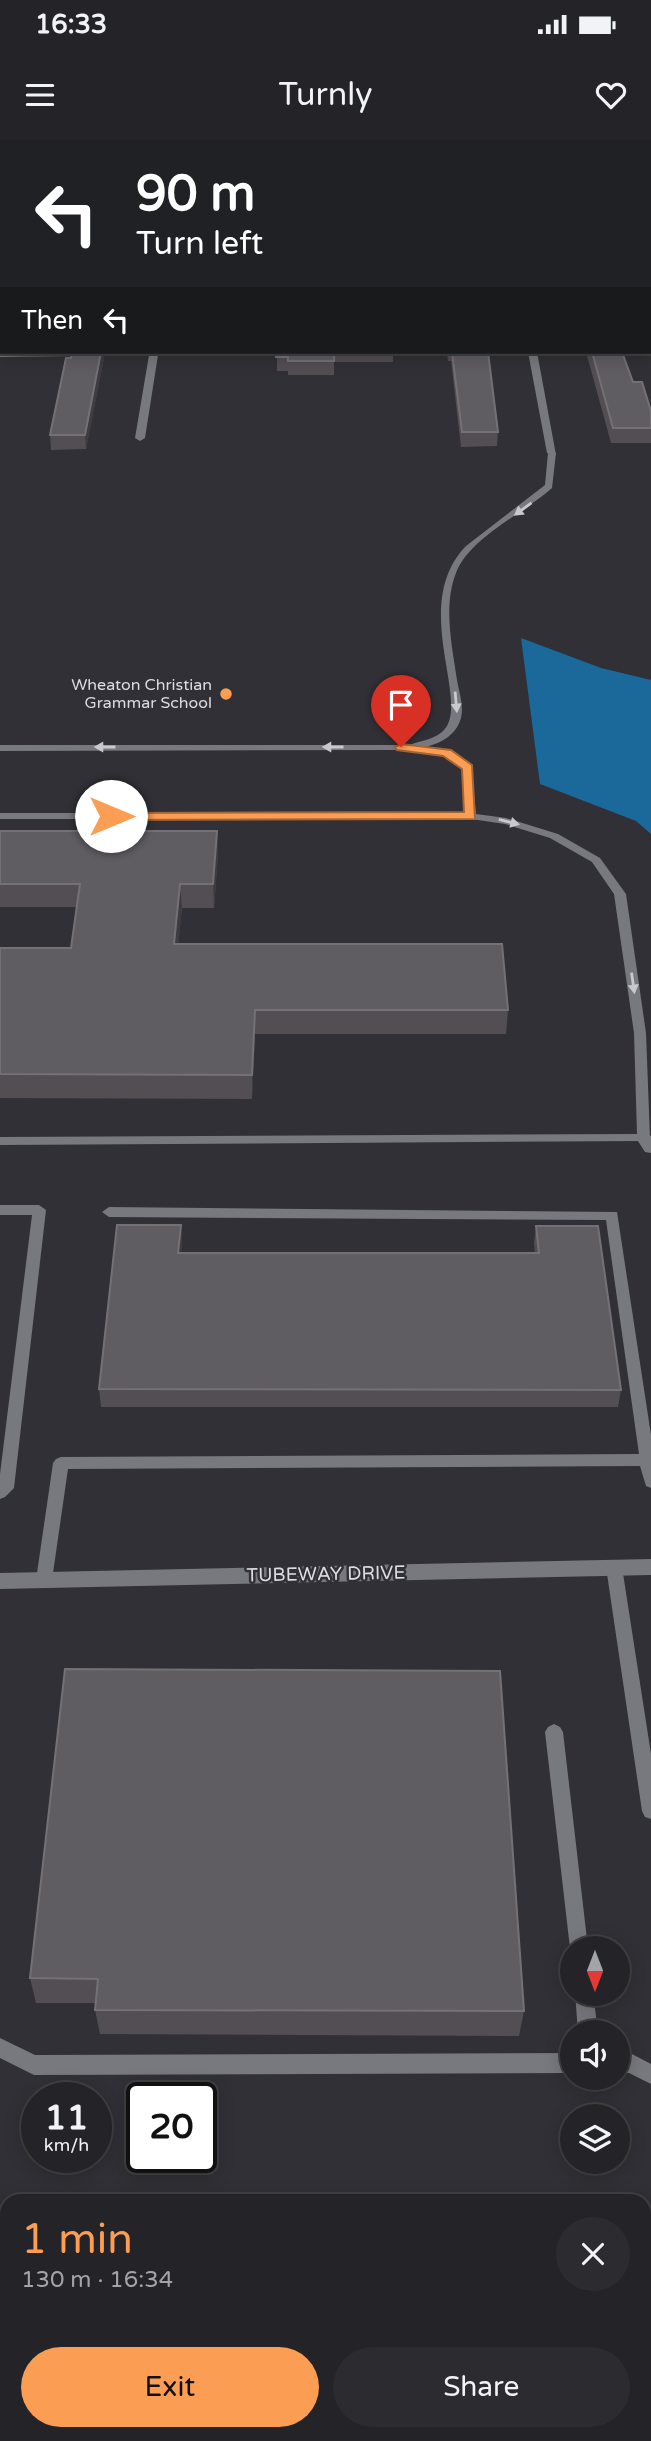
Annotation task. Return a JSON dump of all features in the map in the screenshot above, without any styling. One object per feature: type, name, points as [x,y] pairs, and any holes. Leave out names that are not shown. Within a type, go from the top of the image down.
[{"type":"street","points":[[140,438],[154,354]]},
{"type":"street","points":[[532,354],[552,453]]},
{"type":"street","name":"TUBEWAY DRIVE","points":[[0,1581],[651,1567]]},
{"type":"lane","points":[[0,747],[401,747],[429,744],[447,735],[455,724],[457,711],[445,590],[460,558],[549,486],[552,453]]},
{"type":"lane","points":[[401,747],[447,753],[467,768],[471,816]]},
{"type":"lane","points":[[0,816],[471,816],[506,821],[554,836],[596,860],[620,894],[640,1033],[647,1143],[0,1141]]},
{"type":"lane","points":[[0,1210],[39,1210],[6,1488],[0,1493]]},
{"type":"lane","points":[[109,1212],[612,1215],[651,1482]]},
{"type":"lane","points":[[44,1580],[61,1464],[647,1460]]},
{"type":"lane","points":[[614,1567],[651,1811]]},
{"type":"lane","points":[[554,1732],[578,1936]]},
{"type":"lane","points":[[0,2048],[34,2065],[560,2063]]},
{"type":"lane","points":[[630,2063],[651,2074]]},
{"type":"water","points":[[521,638],[601,668],[651,680],[651,834],[636,821],[540,784]]},
{"type":"building","points":[[72,354],[101,354],[85,435],[50,435],[66,358],[71,358]]},
{"type":"building","points":[[277,354],[334,354],[334,361],[288,361],[288,357],[276,357]]},
{"type":"building","points":[[452,354],[488,354],[498,432],[462,432]]},
{"type":"building","points":[[593,354],[623,354],[633,382],[642,382],[651,411],[651,428],[613,428]]},
{"type":"building","points":[[0,831],[217,831],[213,884],[180,884],[174,944],[502,944],[508,1010],[255,1010],[252,1075],[0,1074],[0,948],[71,948],[80,884],[0,884]]},
{"type":"building","points":[[117,1225],[181,1225],[178,1253],[539,1253],[536,1226],[598,1226],[621,1390],[99,1389]]},
{"type":"building","points":[[65,1669],[500,1671],[524,2011],[95,2010],[98,1979],[30,1978]]},
{"type":"place","name":"Wheaton Christian Grammar School","points":[[226,694]]},
{"type":"route","points":[[111,816],[471,816],[467,768],[447,753],[401,747]]}]
